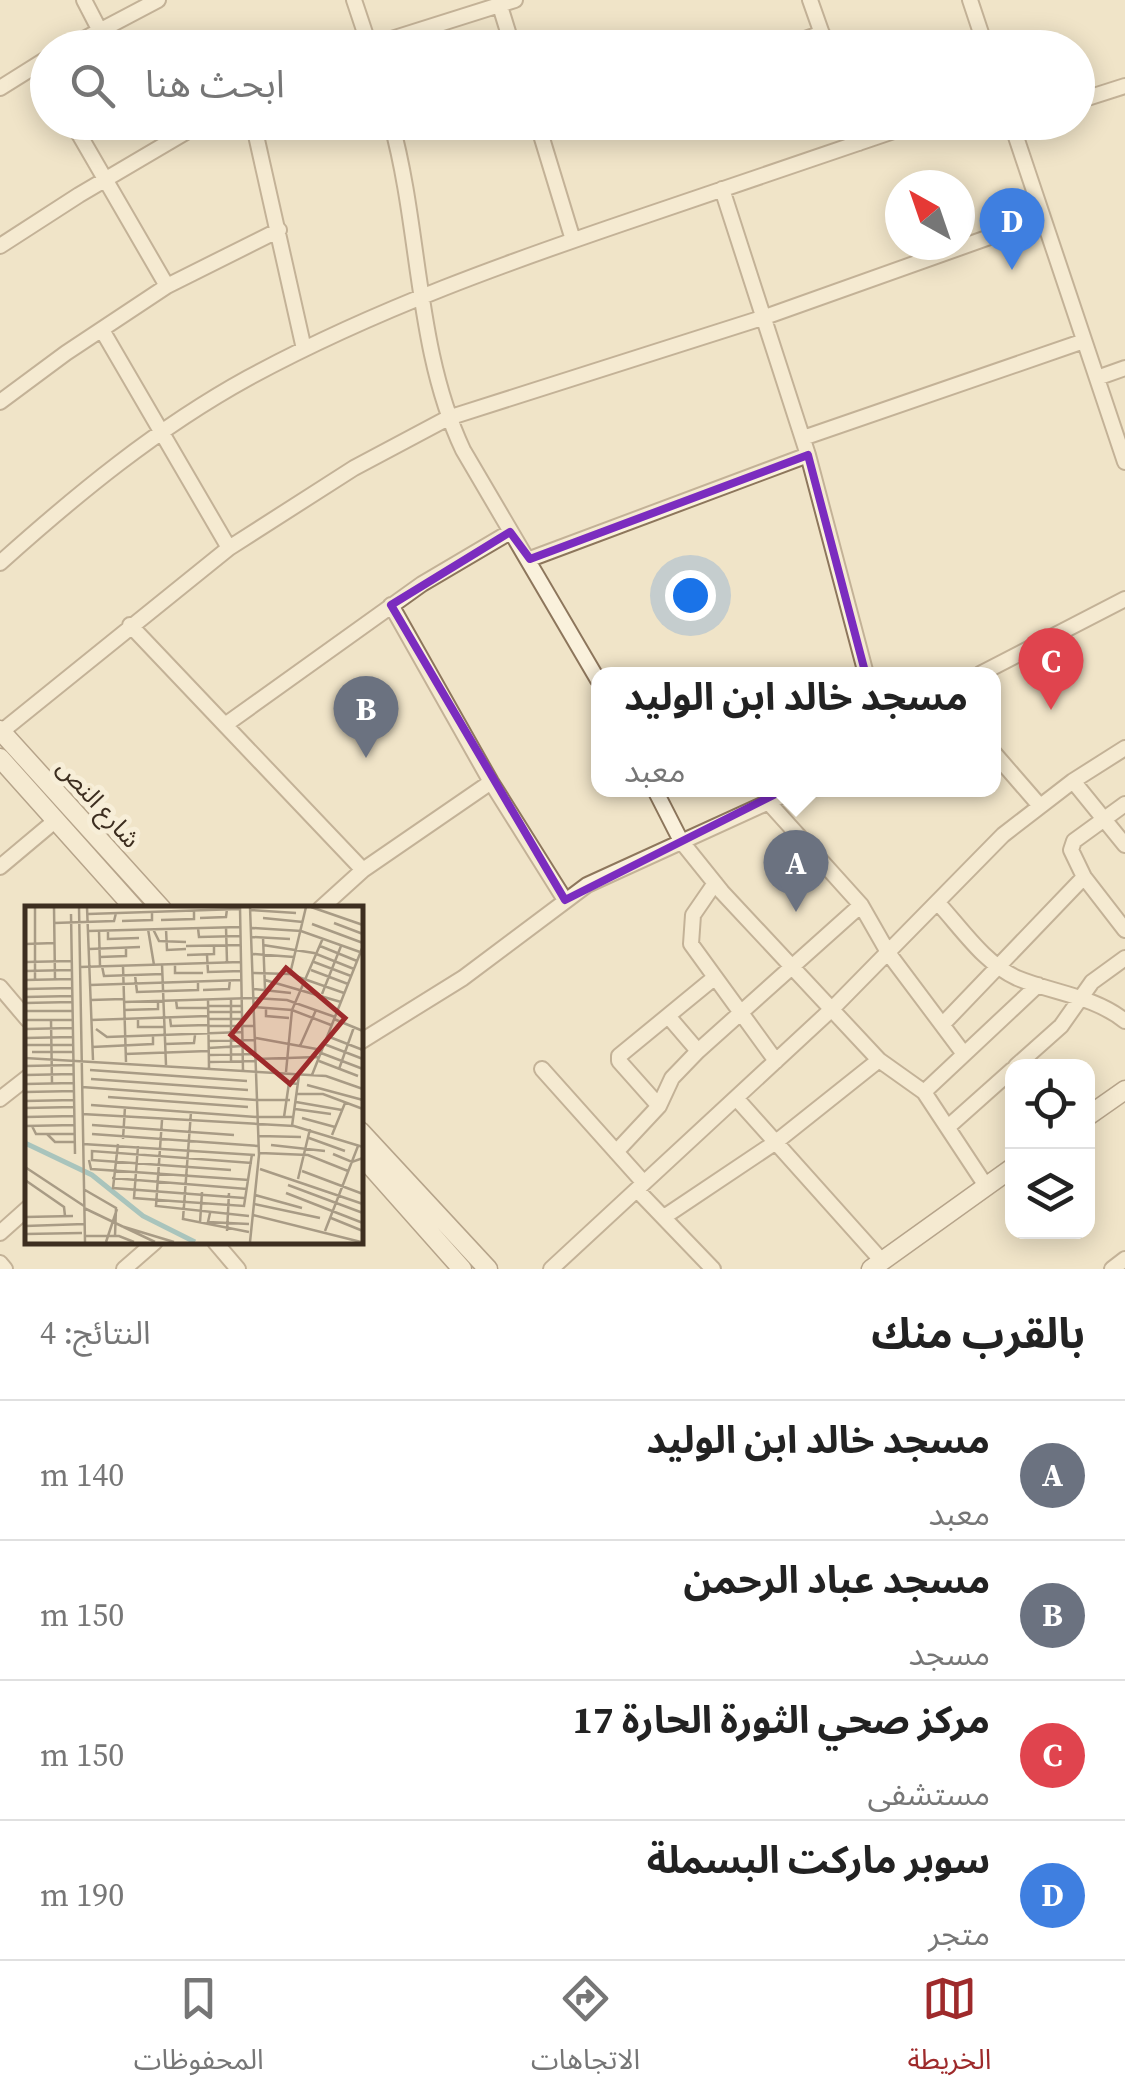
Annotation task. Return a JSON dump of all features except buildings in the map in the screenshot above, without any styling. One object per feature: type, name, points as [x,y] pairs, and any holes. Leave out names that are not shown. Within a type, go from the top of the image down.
[{"type":"main road","name":"شارع النص","points":[[1,731],[159,906]]},
{"type":"main road","name":"شارع النص","points":[[0,758],[132,906]]},
{"type":"main road","points":[[1095,1111],[1125,1090]]},
{"type":"main road","points":[[362,1133],[488,1269]]},
{"type":"main road","points":[[362,1156],[451,1265]]},
{"type":"main road","points":[[876,1265],[1005,1173]]},
{"type":"street","points":[[84,0],[99,30],[158,0]]},
{"type":"street","points":[[354,0],[362,30]]},
{"type":"street","points":[[422,30],[515,0]]},
{"type":"street","points":[[810,0],[820,30]]},
{"type":"street","points":[[970,0],[980,30]]},
{"type":"street","points":[[500,6],[507,30]]},
{"type":"street","points":[[0,88],[30,69]]},
{"type":"street","points":[[1095,96],[1125,86]]},
{"type":"street","points":[[82,140],[167,286]]},
{"type":"street","points":[[0,246],[173,140]]},
{"type":"street","points":[[257,140],[304,349]]},
{"type":"street","points":[[395,140],[410,204],[421,295],[448,418],[591,668]]},
{"type":"street","points":[[543,140],[573,240]]},
{"type":"street","points":[[0,563],[121,460],[245,380],[304,349],[421,295],[868,140]]},
{"type":"street","points":[[1017,140],[1125,462]]},
{"type":"street","points":[[722,189],[808,454],[864,667]]},
{"type":"street","points":[[1,731],[229,548],[354,468],[448,418],[765,317],[1043,218]]},
{"type":"street","points":[[0,402],[167,286],[279,230]]},
{"type":"street","points":[[102,330],[229,548]]},
{"type":"street","points":[[803,438],[1084,341]]},
{"type":"street","points":[[1097,378],[1125,368]]},
{"type":"street","points":[[530,559],[808,454]]},
{"type":"street","points":[[225,725],[390,605],[510,532]]},
{"type":"street","points":[[994,667],[1125,599]]},
{"type":"street","points":[[390,605],[491,782],[565,900]]},
{"type":"street","points":[[130,625],[363,870]]},
{"type":"street","points":[[550,1269],[833,1008],[982,854],[1040,806],[1125,748]]},
{"type":"street","points":[[1001,761],[1040,806]]},
{"type":"street","points":[[323,906],[363,870],[491,782]]},
{"type":"street","points":[[1073,782],[1125,845]]},
{"type":"street","points":[[658,797],[681,841],[715,883],[879,1060],[924,1092],[986,1186]]},
{"type":"street","points":[[362,1041],[463,978],[565,900],[618,869],[782,797]]},
{"type":"street","points":[[770,803],[861,904],[889,954],[964,1054]]},
{"type":"street","points":[[1125,804],[1072,845],[1071,850],[1084,877],[1119,912],[1125,930]]},
{"type":"street","points":[[0,867],[56,820]]},
{"type":"street","points":[[943,1024],[1084,877]]},
{"type":"street","points":[[715,883],[693,915],[690,932],[695,954],[776,1061]]},
{"type":"street","points":[[938,903],[999,967],[1038,985],[1100,1005],[1125,1022]]},
{"type":"street","points":[[616,1152],[659,1106],[672,1078],[698,1051],[861,904]]},
{"type":"street","points":[[1024,1059],[1061,1026],[1092,982],[1125,958]]},
{"type":"street","points":[[659,1106],[618,1058],[714,978]]},
{"type":"street","points":[[924,1092],[1038,985]]},
{"type":"street","points":[[0,987],[25,1016]]},
{"type":"street","points":[[668,1016],[698,1051]]},
{"type":"street","points":[[664,1218],[776,1142],[879,1060]]},
{"type":"street","points":[[542,1069],[616,1152],[664,1218],[713,1269]]},
{"type":"street","points":[[948,1127],[1005,1076]]},
{"type":"street","points":[[0,1099],[25,1079]]},
{"type":"street","points":[[736,1098],[876,1265]]},
{"type":"street","points":[[0,1233],[25,1211]]},
{"type":"street","points":[[124,1269],[153,1244]]},
{"type":"street","points":[[217,1244],[238,1269]]},
{"type":"street","points":[[1112,1269],[1125,1259]]},
{"type":"street","points":[[0,1263],[5,1269]]},
{"type":"highlighted area","points":[[808,455],[883,740],[565,900],[391,605],[510,532],[530,559]]},
{"type":"place","name":"سوبر ماركت البسملة","points":[[1012,270]]},
{"type":"place","name":"مركز صحي الثورة الحارة 17","points":[[1051,710]]},
{"type":"place","name":"مسجد عباد الرحمن","points":[[366,758]]},
{"type":"place","name":"مسجد خالد ابن الوليد","points":[[796,912]]}]
